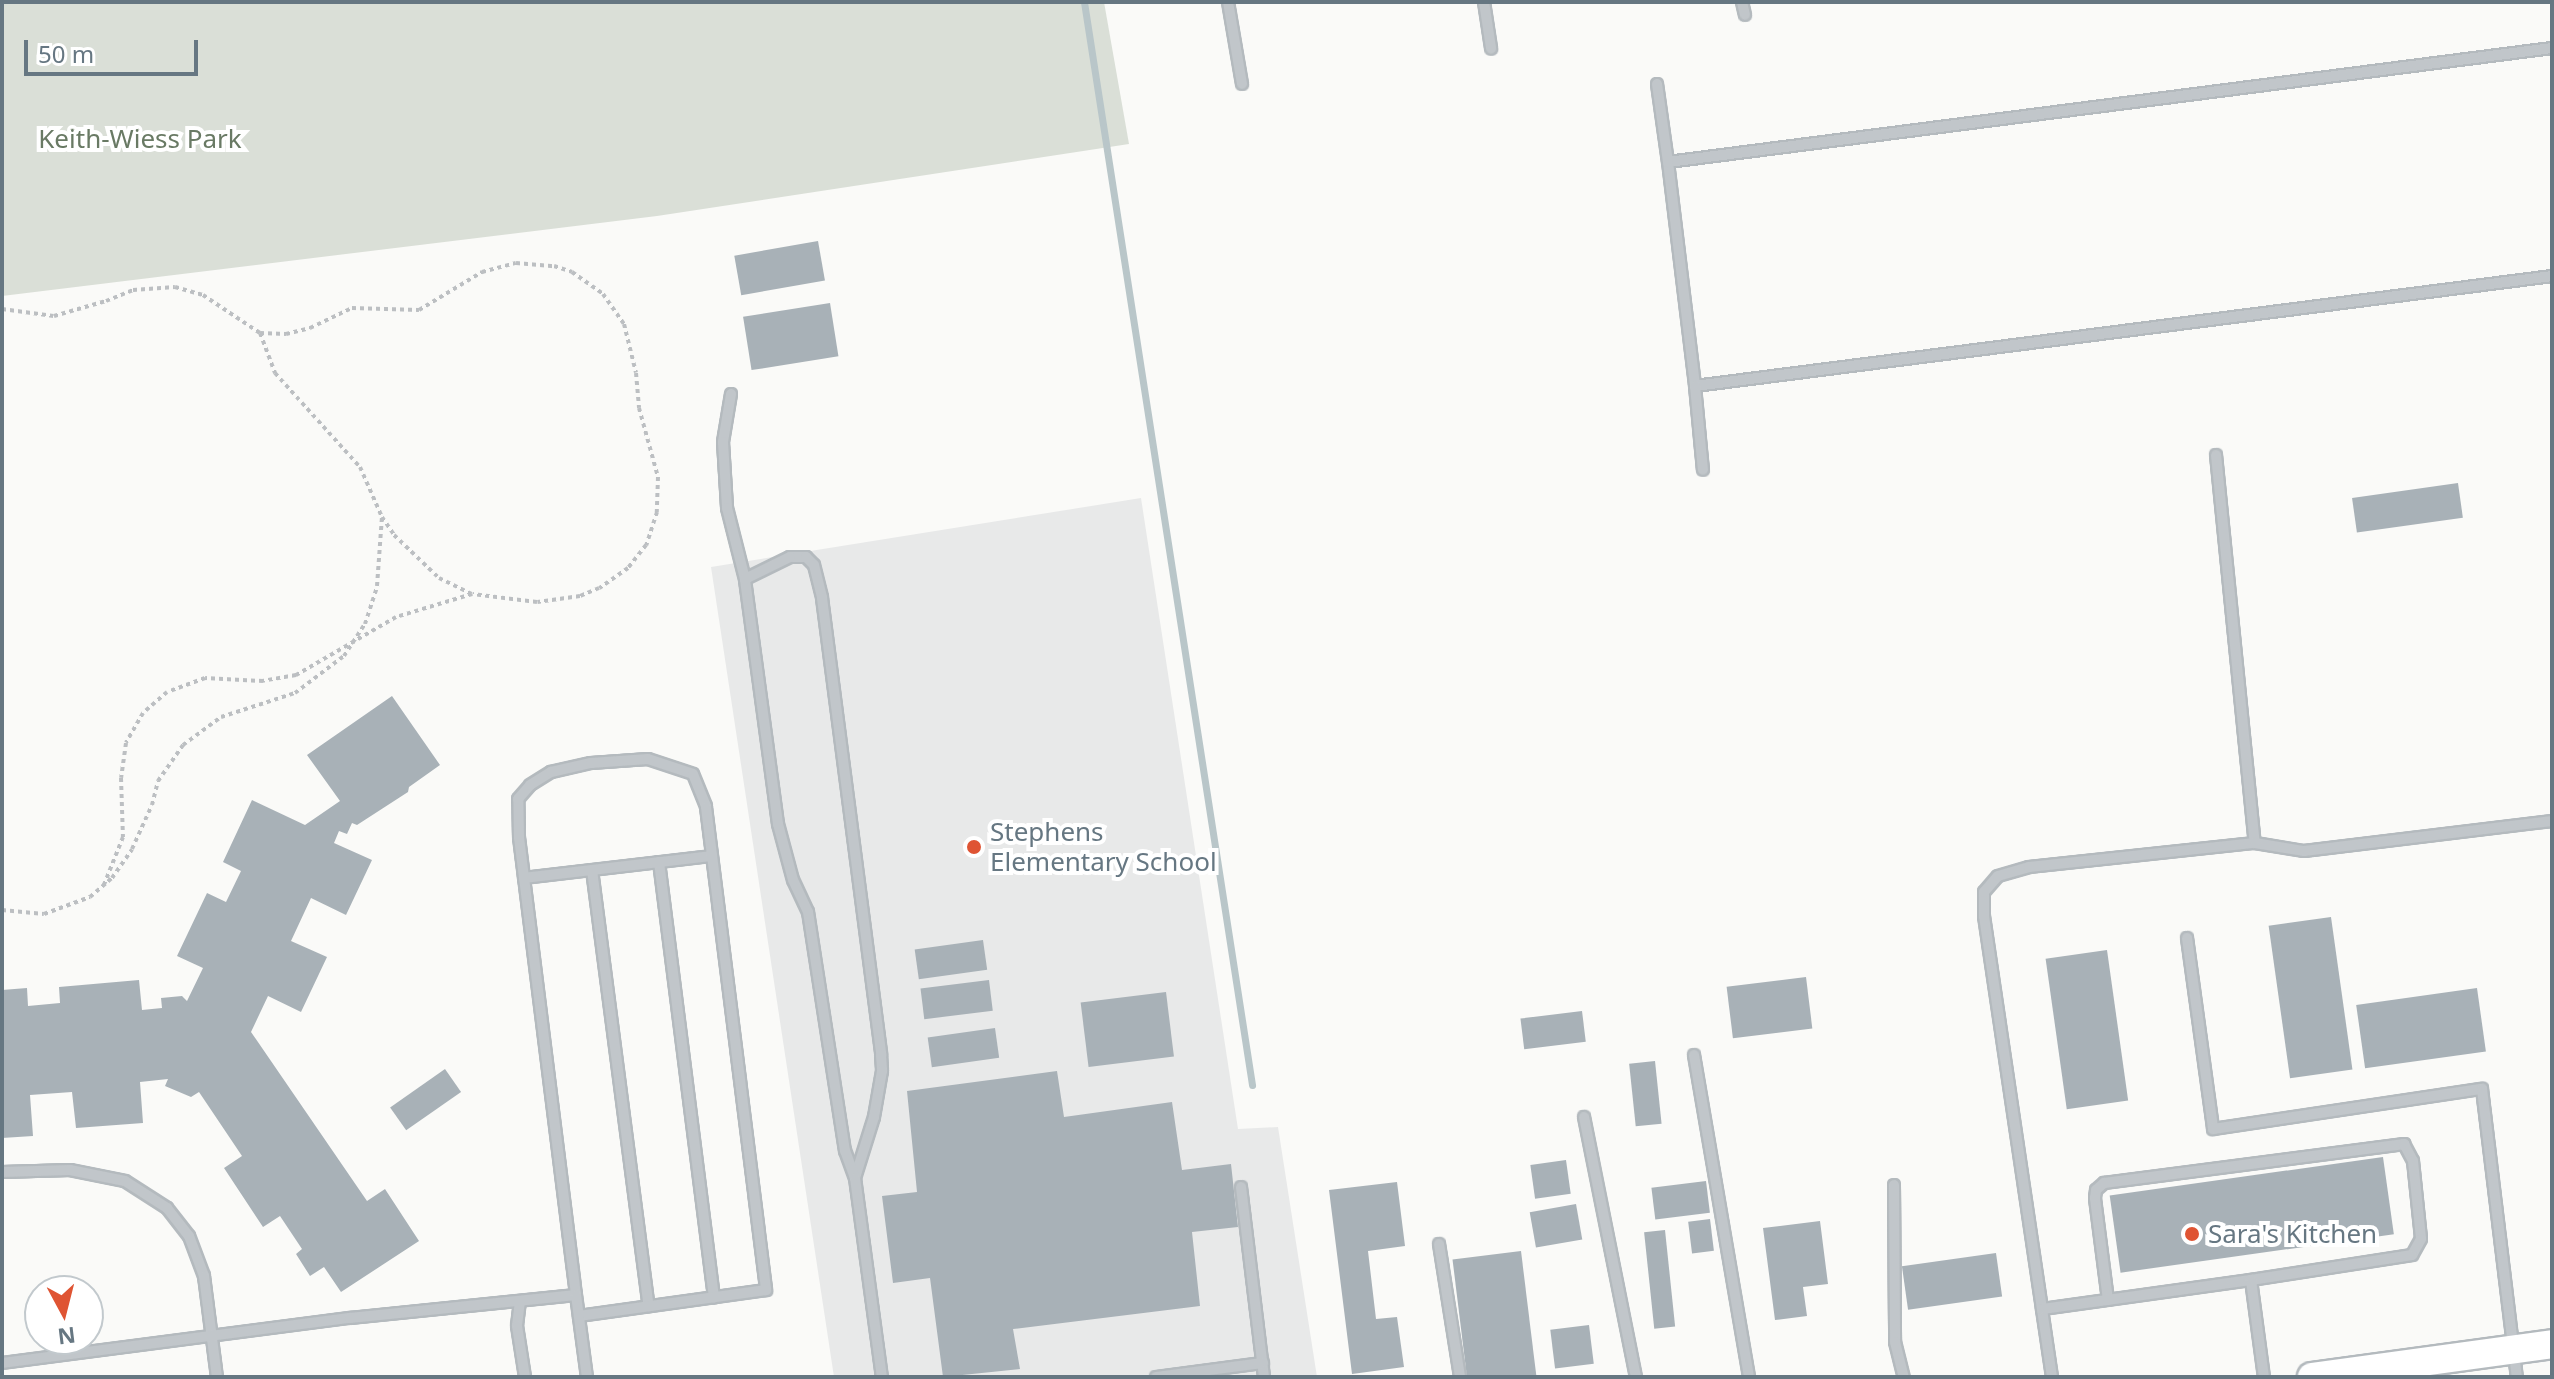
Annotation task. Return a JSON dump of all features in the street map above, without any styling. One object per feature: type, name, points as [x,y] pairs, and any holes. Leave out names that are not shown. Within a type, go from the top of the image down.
[{"type":"main road","points":[[2312,1377],[2516,1363],[2552,1344]]},
{"type":"lane","points":[[1228,2],[1242,84]]},
{"type":"lane","points":[[1484,2],[1491,48]]},
{"type":"lane","points":[[1742,2],[1745,15]]},
{"type":"lane","points":[[1668,162],[2552,48]]},
{"type":"lane","points":[[1657,84],[1703,470]]},
{"type":"lane","points":[[1695,386],[2552,276]]},
{"type":"lane","points":[[731,394],[723,442],[727,508],[745,579],[785,859],[811,926],[845,1151],[855,1178],[882,1377]]},
{"type":"lane","points":[[2216,455],[2255,843]]},
{"type":"lane","points":[[745,579],[790,557],[806,557],[814,565],[822,598],[882,1071],[874,1117],[855,1178]]},
{"type":"lane","points":[[579,1316],[766,1290],[706,807],[693,774],[648,759],[591,763],[551,772],[530,785],[518,799],[524,878],[576,1295],[587,1377]]},
{"type":"lane","points":[[2052,1377],[1984,916],[1984,892],[1998,876],[2029,867],[2255,843],[2304,851],[2552,821]]},
{"type":"lane","points":[[524,878],[712,856]]},
{"type":"lane","points":[[659,862],[714,1298]]},
{"type":"lane","points":[[592,870],[649,1306]]},
{"type":"lane","points":[[2187,938],[2213,1129],[2482,1089],[2516,1363]]},
{"type":"lane","points":[[1694,1055],[1749,1377]]},
{"type":"lane","points":[[1584,1117],[1636,1377]]},
{"type":"lane","points":[[2042,1309],[2108,1300],[2251,1280],[2412,1255],[2421,1239],[2413,1161],[2404,1144],[2104,1183],[2096,1190],[2095,1198],[2108,1300]]},
{"type":"lane","points":[[2,1172],[70,1170],[125,1181],[167,1208],[189,1236],[204,1276],[217,1377]]},
{"type":"lane","points":[[1894,1185],[1895,1342],[1904,1377]]},
{"type":"lane","points":[[1241,1187],[1264,1377]]},
{"type":"lane","points":[[1439,1244],[1460,1377]]},
{"type":"lane","points":[[2251,1280],[2264,1377]]},
{"type":"lane","points":[[2,1363],[211,1335],[576,1295]]},
{"type":"lane","points":[[520,1301],[517,1326],[525,1377]]},
{"type":"lane","points":[[1156,1377],[1263,1363]]},
{"type":"path","points":[[2,309],[54,316],[133,290],[175,287],[203,295],[260,333],[298,332],[352,308],[419,310],[482,272],[516,263],[544,264],[572,272],[603,294],[615,308],[631,342],[639,408],[658,477],[657,512],[646,545],[616,578],[580,596],[515,602],[472,594],[425,567],[382,517],[360,467],[275,373],[260,333]]},
{"type":"path","points":[[2,910],[26,914],[60,911],[103,887],[132,849],[148,817],[158,781],[183,745],[221,717],[295,693],[332,668],[355,642],[377,586],[382,517]]},
{"type":"path","points":[[103,887],[123,837],[121,778],[126,743],[138,720],[156,701],[179,685],[205,678],[263,681],[296,675],[396,617],[472,594]]},
{"type":"shaded area","name":"Stephens Elementary School","points":[[1141,498],[1238,1129],[1278,1127],[1317,1377],[834,1377],[711,567]]},
{"type":"green space","name":"Keith-Wiess Park","points":[[2,2],[1104,2],[1129,144],[657,216],[2,296]]},
{"type":"building","points":[[818,241],[825,280],[741,295],[734,256]]},
{"type":"building","points":[[830,303],[838,356],[752,370],[743,317]]},
{"type":"building","points":[[2458,483],[2463,518],[2357,533],[2352,498]]},
{"type":"building","points":[[392,696],[440,765],[409,787],[408,792],[357,825],[352,823],[347,834],[339,831],[334,843],[372,860],[346,915],[311,898],[291,941],[327,957],[301,1012],[268,996],[251,1032],[367,1201],[385,1189],[419,1241],[341,1292],[324,1267],[310,1276],[296,1254],[302,1249],[280,1216],[263,1227],[224,1168],[242,1156],[199,1092],[191,1097],[165,1086],[168,1079],[140,1082],[143,1123],[76,1128],[72,1092],[30,1095],[33,1136],[2,1138],[2,990],[27,988],[28,1006],[60,1003],[59,987],[139,980],[142,1010],[162,1008],[161,998],[182,996],[187,1001],[203,968],[177,956],[207,893],[226,902],[241,871],[223,862],[252,800],[305,825],[340,801],[307,755]]},
{"type":"building","points":[[2331,917],[2352,1070],[2290,1078],[2269,926]]},
{"type":"building","points":[[983,940],[987,970],[919,979],[915,950]]},
{"type":"building","points":[[2107,950],[2128,1101],[2067,1109],[2046,959]]},
{"type":"building","points":[[1806,977],[1812,1029],[1733,1038],[1727,987]]},
{"type":"building","points":[[989,980],[993,1011],[924,1019],[921,988]]},
{"type":"building","points":[[2477,988],[2486,1051],[2365,1068],[2356,1005]]},
{"type":"building","points":[[1166,992],[1174,1057],[1089,1067],[1081,1002]]},
{"type":"building","points":[[1582,1011],[1586,1042],[1524,1049],[1520,1019]]},
{"type":"building","points":[[995,1028],[999,1058],[932,1067],[928,1037]]},
{"type":"building","points":[[1655,1061],[1662,1124],[1636,1126],[1629,1064]]},
{"type":"building","points":[[445,1069],[461,1092],[406,1130],[390,1107]]},
{"type":"building","points":[[1057,1071],[1064,1117],[1172,1102],[1182,1170],[1231,1164],[1238,1227],[1192,1232],[1200,1306],[1013,1329],[1020,1369],[943,1377],[930,1278],[893,1283],[882,1196],[917,1192],[907,1091]]},
{"type":"building","points":[[2383,1157],[2394,1234],[2121,1273],[2110,1195]]},
{"type":"building","points":[[1566,1160],[1571,1194],[1535,1199],[1530,1165]]},
{"type":"building","points":[[1706,1181],[1710,1213],[1655,1219],[1651,1188]]},
{"type":"building","points":[[1397,1182],[1405,1246],[1368,1251],[1376,1319],[1397,1317],[1404,1367],[1352,1374],[1329,1190]]},
{"type":"building","points":[[1576,1204],[1582,1239],[1536,1248],[1530,1212]]},
{"type":"building","points":[[1710,1219],[1714,1251],[1692,1253],[1688,1222]]},
{"type":"building","points":[[1820,1221],[1828,1284],[1803,1287],[1807,1316],[1775,1320],[1763,1228]]},
{"type":"building","points":[[1665,1230],[1675,1326],[1654,1329],[1644,1232]]},
{"type":"building","points":[[1521,1251],[1536,1377],[1467,1377],[1453,1259]]},
{"type":"building","points":[[1996,1253],[2002,1297],[1908,1310],[1902,1266]]},
{"type":"building","points":[[1589,1325],[1594,1364],[1555,1368],[1550,1330]]},
{"type":"waterway","points":[[1084,2],[1252,1085]]},
{"type":"place","name":"Stephens Elementary School","points":[[974,847]]},
{"type":"place","name":"Sara's Kitchen","points":[[2192,1234]]}]
